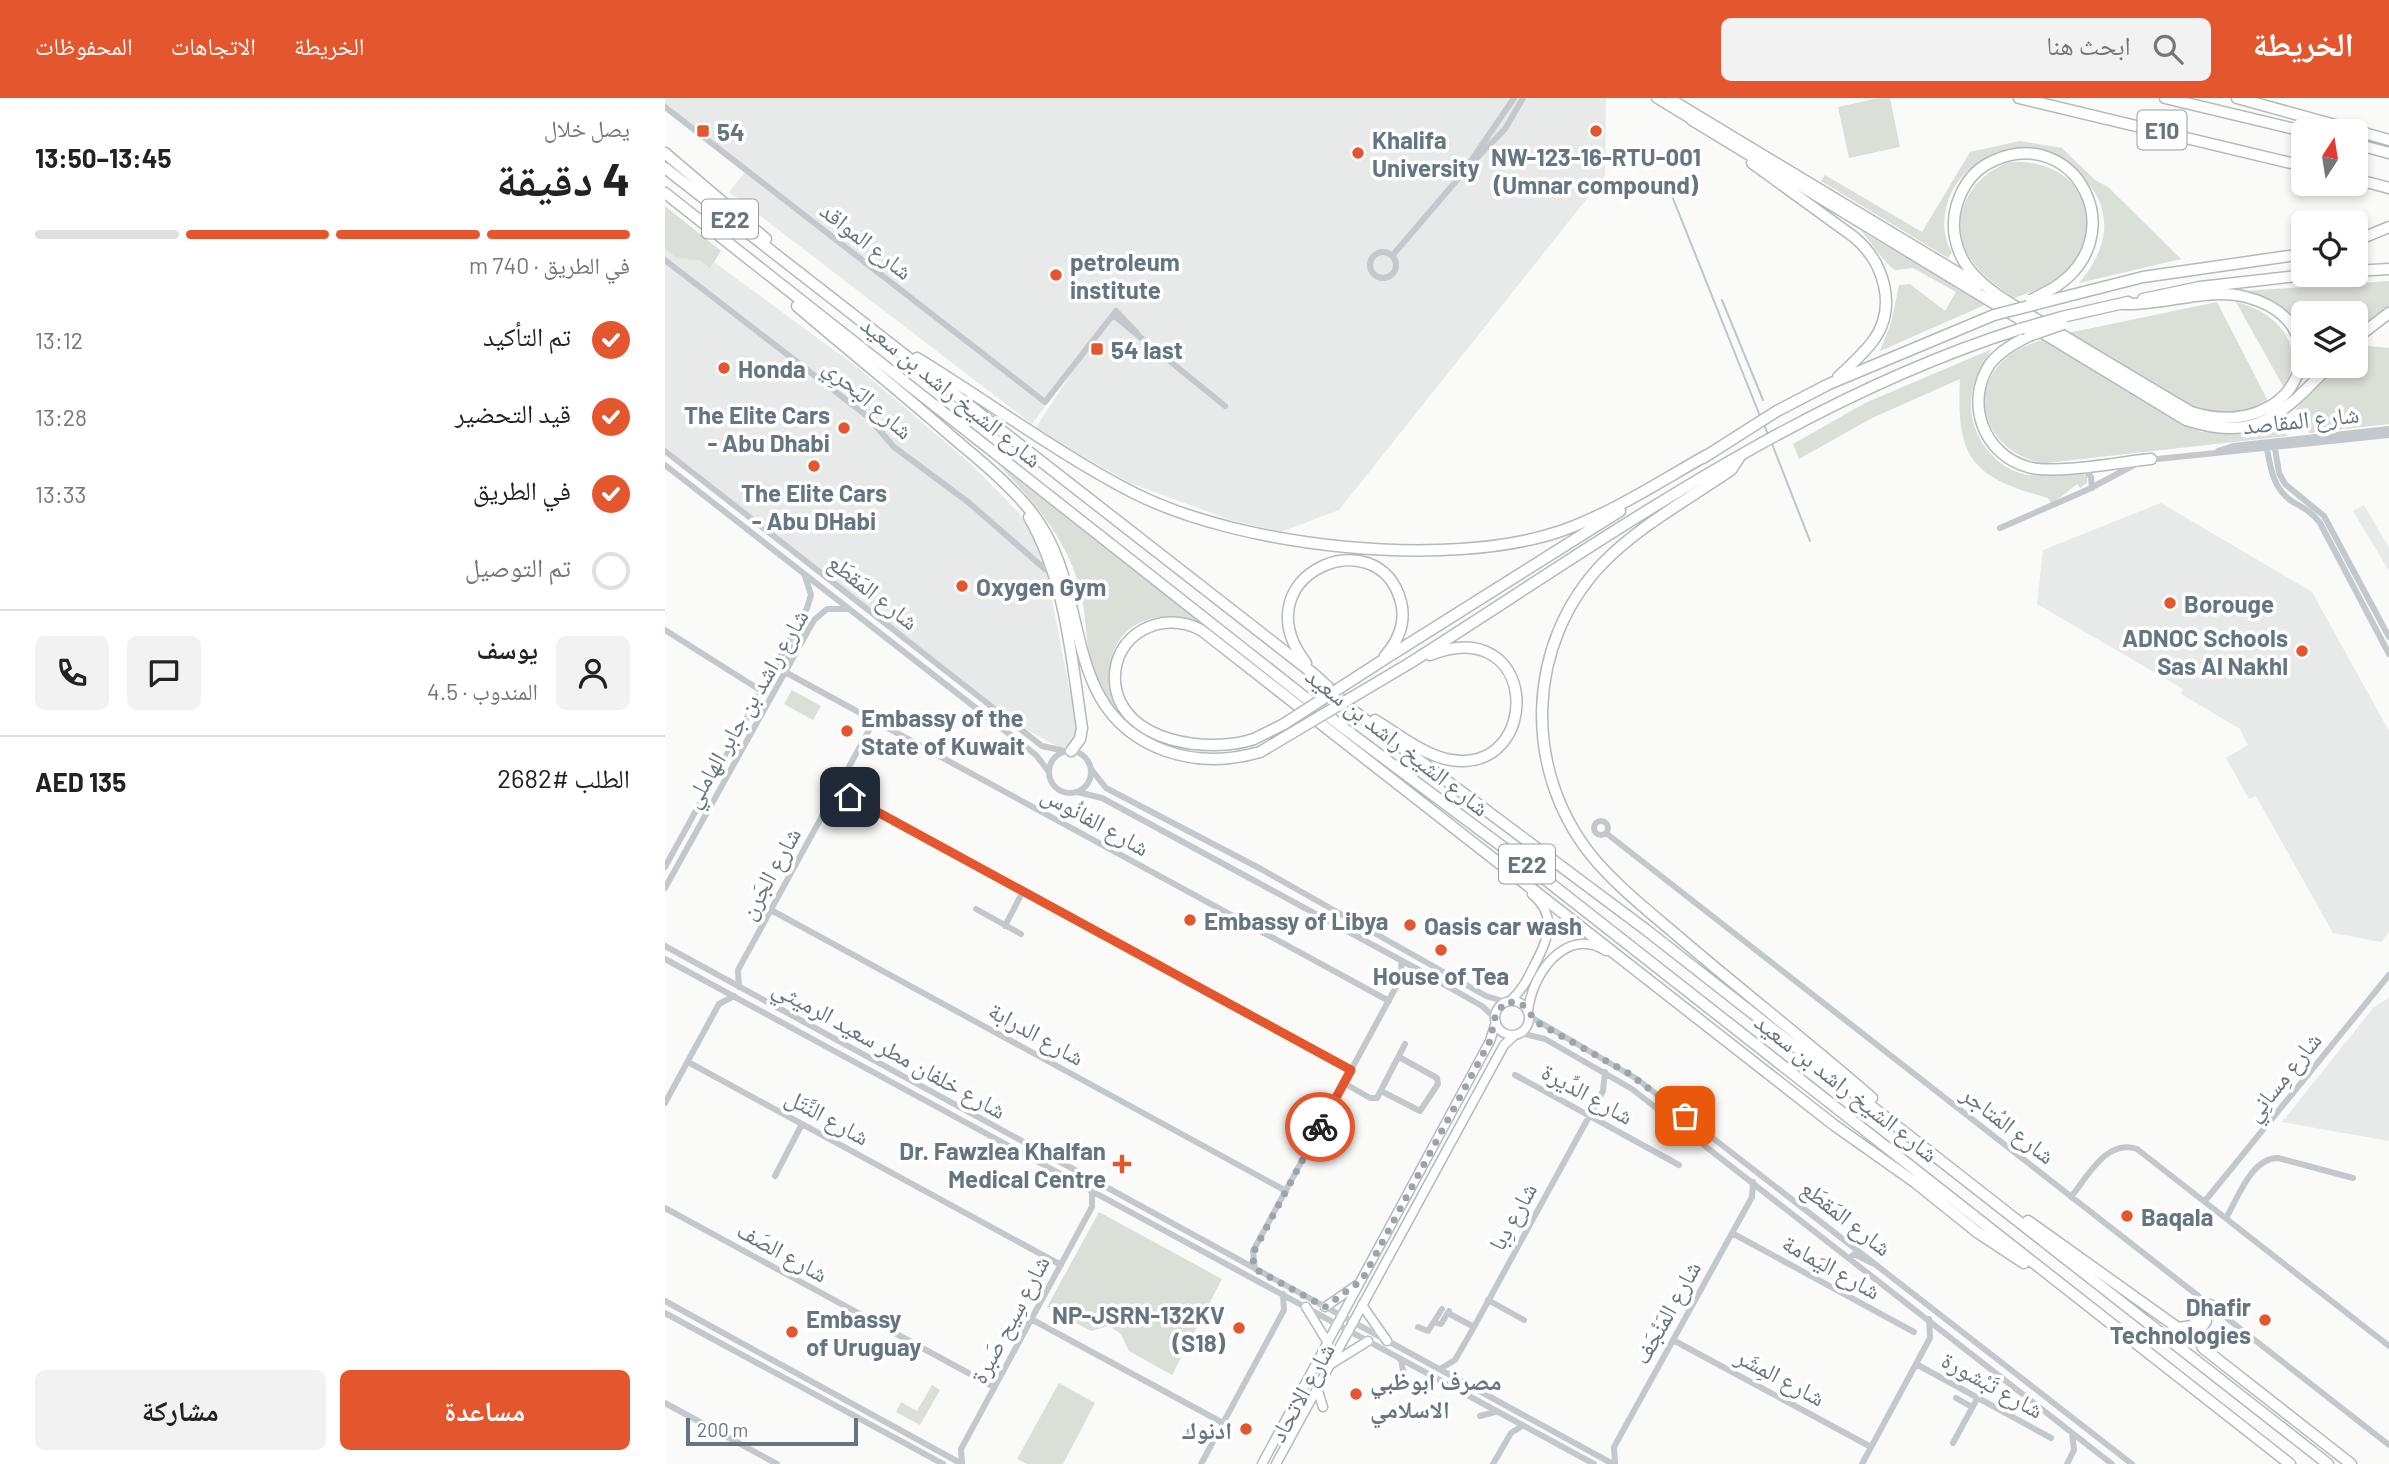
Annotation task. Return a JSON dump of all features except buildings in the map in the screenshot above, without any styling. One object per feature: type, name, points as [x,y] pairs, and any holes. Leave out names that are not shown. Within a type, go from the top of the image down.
[{"type":"highway","name":"E10","points":[[2019,98],[2291,163]]},
{"type":"highway","name":"E10","points":[[2165,98],[2291,128]]},
{"type":"highway","points":[[2237,98],[2389,140]]},
{"type":"highway","points":[[1692,120],[1854,237],[1877,264],[1886,292],[1883,323],[1864,352],[1829,384]]},
{"type":"highway","points":[[1692,120],[2186,420],[2208,427],[2246,428],[2273,413],[2315,378]]},
{"type":"highway","points":[[2368,147],[2389,153]]},
{"type":"highway","points":[[665,153],[767,239],[795,269]]},
{"type":"highway","points":[[2052,1278],[1977,1232],[1638,971],[1507,869],[1201,631],[1184,623],[1159,622],[1132,636],[1122,649],[1117,666],[1119,697],[1128,712],[1159,735],[1200,747],[1220,747],[1254,739],[1284,724],[1380,662],[1777,411],[1829,384],[1994,315],[2052,289],[2072,275],[2086,256],[2094,230],[2091,202],[2080,181],[2059,164],[2034,156],[2008,156],[1981,168],[1963,188],[1954,213],[1954,229],[1962,258],[1970,270],[2007,300],[2191,412],[2231,419],[2273,413]]},
{"type":"highway","name":"شارع الشيخ راشد بن سعيد","points":[[665,168],[1315,675],[1356,713],[1645,929],[2330,1464]]},
{"type":"highway","points":[[2368,182],[2389,188]]},
{"type":"highway","name":"شارع الشيخ راشد بن سعيد","points":[[665,194],[1345,729],[1615,933],[2289,1464]]},
{"type":"highway","points":[[2368,236],[2389,228]]},
{"type":"highway","points":[[1994,315],[2194,268],[2291,256]]},
{"type":"highway","points":[[2368,270],[2389,269]]},
{"type":"highway","points":[[763,271],[787,297],[1014,493],[1043,528],[1057,554],[1071,596],[1086,667],[1096,693],[1111,714],[1131,733],[1153,746],[1176,754],[1219,760],[1260,752],[1291,736],[1739,458],[1856,393],[1909,369],[2020,329],[2062,321]]},
{"type":"highway","points":[[2151,459],[2046,470],[2017,463],[1993,445],[1980,421],[1980,388],[1990,365],[1999,355],[2029,336],[2097,309],[2202,291],[2241,281],[2291,276]]},
{"type":"highway","points":[[2202,291],[2247,298],[2277,313],[2296,336],[2300,349],[2300,364],[2292,397]]},
{"type":"highway","points":[[2368,329],[2389,313]]},
{"type":"highway","points":[[896,346],[1082,464],[1135,493],[1221,526],[1317,542],[1450,551],[1528,540],[1585,522],[1707,456]]},
{"type":"highway","points":[[1739,458],[1731,470],[1612,554],[1576,596],[1559,628],[1544,678],[1542,738],[1548,769],[1572,826],[1601,867],[1688,945],[1952,1168]]},
{"type":"highway","points":[[1014,493],[1048,554],[1059,586],[1081,728],[1080,739],[1068,751]]},
{"type":"highway","points":[[1315,675],[1290,636],[1288,607],[1296,589],[1308,574],[1333,561],[1352,559],[1373,566],[1396,589],[1402,610],[1400,632],[1380,662]]},
{"type":"highway","points":[[1356,713],[1369,717],[1440,757],[1454,760],[1481,756],[1504,740],[1516,719],[1518,697],[1512,676],[1498,659],[1479,649],[1458,647],[1410,663]]},
{"type":"highway","points":[[1966,1179],[2067,1246],[2173,1326],[2183,1329],[2192,1326],[2213,1307]]},
{"type":"highway","points":[[2213,1307],[2197,1334],[2203,1348],[2351,1464]]},
{"type":"main road","points":[[1656,98],[1692,120]]},
{"type":"main road","points":[[1670,98],[2007,300]]},
{"type":"main road","points":[[1507,869],[1541,903],[1549,925],[1541,954],[1523,986],[1508,1002],[1498,1008],[1495,1020],[1501,1031],[1517,1034],[1527,1026],[1531,994],[1550,960],[1571,945],[1598,947],[1638,971]]},
{"type":"main road","points":[[1508,1002],[1521,1003],[1528,1014]]},
{"type":"main road","name":"شارع الاتحاد","points":[[1262,1464],[1490,1041],[1495,1020]]},
{"type":"main road","name":"شارع الاتحاد","points":[[1276,1464],[1504,1045],[1517,1034]]},
{"type":"main road","points":[[1325,1307],[1362,1280]]},
{"type":"main road","points":[[1361,1305],[1387,1341]]},
{"type":"main road","points":[[1304,1306],[1328,1343]]},
{"type":"main road","points":[[1329,1366],[1368,1341]]},
{"type":"main road","points":[[1317,1388],[1323,1407]]},
{"type":"street","points":[[1469,166],[1514,98]]},
{"type":"street","points":[[1392,256],[1469,166],[1505,129],[1523,98]]},
{"type":"street","name":"شارع المواقد","points":[[665,107],[1045,402],[1115,313],[1225,406]]},
{"type":"street","points":[[1381,252],[1392,256],[1396,265],[1393,274],[1386,277],[1375,275],[1370,265],[1373,257],[1381,252]]},
{"type":"street","name":"شارع البَحرِي","points":[[665,260],[867,416],[891,444],[968,502],[1045,569]]},
{"type":"street","name":"شارع المقاصد","points":[[2000,528],[2151,459],[2218,451],[2233,446],[2290,443],[2389,429]]},
{"type":"street","name":"شارع المقاصد","points":[[2340,437],[2389,435]]},
{"type":"street","points":[[2275,444],[2279,473],[2285,484],[2325,516],[2389,654]]},
{"type":"street","points":[[2266,445],[2276,485],[2289,499],[2317,519],[2389,637]]},
{"type":"street","name":"شارع المَقطَع","points":[[665,451],[1042,746],[1068,751]]},
{"type":"street","name":"شارع المَقطَع","points":[[665,465],[1036,755],[1049,772]]},
{"type":"street","points":[[2081,466],[2089,472],[2092,488]]},
{"type":"street","points":[[685,481],[702,488],[725,506],[729,501]]},
{"type":"street","points":[[731,516],[739,512],[757,524]]},
{"type":"street","name":"شارع راشد بن جابر الهاملي","points":[[665,867],[804,614],[811,595],[810,584],[799,569]]},
{"type":"street","name":"شارع راشد بن جابر الهاملي","points":[[665,888],[819,613],[834,607],[852,610]]},
{"type":"street","points":[[785,672],[788,656],[809,618],[804,614]]},
{"type":"street","points":[[665,631],[760,690]]},
{"type":"street","name":"شارع الفانُوس","points":[[785,672],[1389,1001]]},
{"type":"street","name":"شارع الجَرن","points":[[724,979],[737,970],[874,720]]},
{"type":"street","points":[[1495,1020],[1482,1006],[1102,798],[1060,791],[1052,783],[1049,772],[1052,761],[1068,751],[1086,758],[1106,788],[1273,876],[1486,996],[1508,1002]]},
{"type":"street","points":[[1077,792],[1090,780],[1091,769]]},
{"type":"street","points":[[836,790],[1351,1070]]},
{"type":"street","name":"شارع المُتاجر","points":[[1606,833],[2389,1445]]},
{"type":"street","points":[[1005,926],[1023,891]]},
{"type":"street","points":[[976,909],[1020,934]]},
{"type":"street","name":"شارع الدرابة","points":[[771,910],[1286,1191]]},
{"type":"street","name":"شارع خلفان مطر سعيد الرميثي","points":[[665,946],[1325,1307],[1368,1341],[1594,1464]]},
{"type":"street","name":"شارع خلفان مطر سعيد الرميثي","points":[[665,959],[1304,1306],[1341,1320]]},
{"type":"street","points":[[1237,1259],[1253,1251],[1402,976],[1401,961]]},
{"type":"street","points":[[737,970],[739,987]]},
{"type":"street","points":[[1402,976],[1417,970]]},
{"type":"street","name":"شارع مِسانِي","points":[[2205,1201],[2389,975]]},
{"type":"street","points":[[665,1103],[719,1004],[718,988]]},
{"type":"street","points":[[719,1004],[734,996]]},
{"type":"street","points":[[779,1021],[784,1012]]},
{"type":"street","name":"شارع المَقطَع","points":[[1528,1014],[1637,1079],[2132,1464]]},
{"type":"street","name":"شارع المَقطَع","points":[[1517,1034],[1545,1039],[1620,1081],[1946,1332],[2112,1464]]},
{"type":"street","points":[[1344,1083],[1372,1099],[1381,1091],[1405,1045]]},
{"type":"street","points":[[1381,1091],[1420,1111],[1438,1084],[1436,1077],[1399,1057]]},
{"type":"street","name":"شارع النَّتَل","points":[[688,1062],[1061,1265]]},
{"type":"street","name":"شارع دِبا","points":[[1440,1370],[1455,1360],[1474,1327],[1603,1091],[1605,1072]]},
{"type":"street","name":"شارع الدِّيرة","points":[[1515,1075],[1679,1165]]},
{"type":"street","points":[[1603,1091],[1620,1081]]},
{"type":"street","points":[[775,1176],[802,1124]]},
{"type":"street","points":[[2071,1197],[2107,1153],[2126,1146],[2141,1151],[2389,1346]]},
{"type":"street","points":[[2226,1218],[2249,1177],[2268,1159],[2278,1158],[2353,1178]]},
{"type":"street","name":"شارع المَنْجَف","points":[[1614,1447],[1752,1197],[1753,1182]]},
{"type":"street","name":"شارع سِيح صَبرة","points":[[961,1449],[1091,1208],[1092,1191]]},
{"type":"street","points":[[1752,1197],[1763,1191]]},
{"type":"street","points":[[1091,1208],[1106,1199]]},
{"type":"street","name":"شارع الصَف","points":[[665,1208],[994,1387]]},
{"type":"street","name":"شارع اليَمامة","points":[[1732,1233],[1914,1332]]},
{"type":"street","points":[[1209,1255],[1214,1246]]},
{"type":"street","points":[[1253,1251],[1255,1269]]},
{"type":"street","points":[[1850,1258],[1854,1254],[1874,1263]]},
{"type":"street","points":[[1202,1464],[1284,1310],[1283,1294]]},
{"type":"street","points":[[1488,1300],[1524,1320]]},
{"type":"street","points":[[665,1301],[962,1464]]},
{"type":"street","points":[[1284,1310],[1304,1306]]},
{"type":"street","points":[[1418,1327],[1427,1331],[1434,1322],[1442,1324],[1446,1311],[1474,1327]]},
{"type":"street","points":[[665,1313],[943,1464]]},
{"type":"street","points":[[1031,1319],[1223,1423]]},
{"type":"street","points":[[1862,1464],[1930,1339],[1929,1319]]},
{"type":"street","name":"شارع خلفان مطر سعيد الرميثي","points":[[1350,1326],[1387,1341],[1614,1464]]},
{"type":"street","points":[[1930,1339],[1946,1332]]},
{"type":"street","name":"شارع المِشَر","points":[[1673,1340],[1871,1447]]},
{"type":"street","points":[[1957,1341],[2016,1384],[2020,1382],[2018,1376]]},
{"type":"street","points":[[1401,1360],[1404,1375]]},
{"type":"street","points":[[1455,1360],[1456,1378]]},
{"type":"street","name":"شارع تَبْشورة","points":[[1916,1364],[2052,1438]]},
{"type":"street","points":[[1953,1443],[1977,1397]]},
{"type":"street","points":[[1956,1398],[1972,1407]]},
{"type":"street","points":[[665,1403],[777,1464]]},
{"type":"street","points":[[1480,1416],[1495,1412]]},
{"type":"street","points":[[1493,1464],[1510,1433],[1509,1419]]},
{"type":"street","points":[[1510,1433],[1523,1426]]},
{"type":"street","points":[[2067,1464],[2074,1450],[2075,1440],[2070,1430]]},
{"type":"street","points":[[2074,1450],[2089,1445]]},
{"type":"street","points":[[1598,1456],[1614,1447],[1614,1464]]},
{"type":"street","points":[[947,1455],[961,1449],[962,1464]]},
{"type":"shaded area","points":[[665,98],[1606,98],[1605,176],[1339,510],[1281,532],[1228,519],[1130,483],[1035,429],[1082,357],[1032,424],[729,192],[746,171],[665,107]]},
{"type":"shaded area","points":[[1890,98],[1900,147],[1849,158],[1838,107]]},
{"type":"shaded area","points":[[2020,141],[2062,148],[2095,180],[2108,187],[2181,259],[2079,283],[2101,245],[2103,211],[2088,183],[2062,163],[2030,153],[1997,155],[1968,171],[1946,207],[1945,233],[1952,252],[1948,258],[1821,181],[1825,175],[1922,232],[1970,152]]},
{"type":"shaded area","points":[[2009,162],[2039,165],[2065,177],[2075,187],[2087,213],[2085,243],[2068,271],[2039,289],[2014,298],[1974,264],[1963,243],[1960,229],[1961,214],[1973,188],[1983,177]]},
{"type":"shaded area","points":[[665,206],[721,251],[710,268],[700,260],[677,258],[665,249]]},
{"type":"shaded area","points":[[665,226],[857,367],[973,466],[1019,513],[1044,558],[1078,734],[1072,744],[1060,748],[1022,727],[665,447]]},
{"type":"shaded area","points":[[1861,231],[1987,304],[1880,351],[1891,323],[1899,285],[1910,284],[1945,311],[1956,292],[1913,268],[1895,270]]},
{"type":"shaded area","points":[[2389,281],[2389,306],[2368,321],[2368,301],[2291,301],[2291,314],[2263,297],[2245,291],[2303,287],[2368,287],[2368,282]]},
{"type":"shaded area","points":[[2217,302],[2270,405],[2232,416],[2193,408],[2068,333]]},
{"type":"shaded area","points":[[2236,302],[2265,314],[2285,333],[2291,350],[2291,373],[2284,388]]},
{"type":"shaded area","points":[[2045,339],[2185,426],[2201,432],[2243,434],[2263,431],[2280,422],[2287,436],[2046,463],[2028,459],[2012,451],[1990,426],[1985,410],[1985,394],[1990,378],[2006,358]]},
{"type":"shaded area","points":[[2368,346],[2389,348],[2389,424],[2309,433],[2296,409],[2326,378],[2368,378]]},
{"type":"shaded area","points":[[1992,349],[1975,381],[1972,393],[1973,420],[1984,445],[2003,465],[2028,475],[2081,473],[2087,476],[2087,483],[2080,488],[2077,484],[2052,504],[2048,498],[2002,482],[1986,472],[1974,461],[1966,446],[1961,428],[1960,379],[1872,418],[1799,459],[1793,444],[1865,403]]},
{"type":"shaded area","points":[[998,464],[1201,622],[1175,617],[1152,618],[1134,626],[1120,639],[1112,656],[1110,676],[1115,698],[1128,721],[1098,682],[1088,647],[1080,590],[1059,539],[1041,513]]},
{"type":"shaded area","points":[[2161,503],[2312,592],[2389,731],[2389,932],[2381,942],[2333,933],[2256,796],[2249,799],[2226,758],[2248,745],[2240,729],[2181,694],[2183,689],[2037,604],[2043,550]]},
{"type":"shaded area","points":[[2364,505],[2389,548],[2389,571],[2353,511]]},
{"type":"shaded area","points":[[792,690],[821,706],[813,720],[784,704]]},
{"type":"shaded area","points":[[2389,998],[2389,1141],[2282,1122],[2374,1007]]},
{"type":"shaded area","points":[[1099,1212],[1222,1279],[1172,1375],[1129,1351],[1121,1334],[1109,1326],[1091,1331],[1047,1307]]},
{"type":"shaded area","points":[[1059,1383],[1095,1403],[1063,1464],[1027,1464],[1017,1459]]},
{"type":"shaded area","points":[[932,1385],[940,1390],[920,1425],[896,1412],[901,1402],[917,1411]]},
{"type":"waterway","points":[[1672,196],[1760,416]]},
{"type":"waterway","points":[[1722,300],[1763,400]]},
{"type":"waterway","points":[[1764,424],[1768,435]]},
{"type":"waterway","points":[[1772,444],[1810,541]]},
{"type":"way so far","points":[[1320,1127],[1253,1251],[1252,1260],[1255,1269],[1325,1307],[1346,1295],[1362,1280],[1490,1041],[1496,1013],[1502,1004],[1510,1001],[1521,1003],[1529,1016],[1538,1023],[1628,1073],[1685,1116]]},
{"type":"place","name":"54","points":[[703,131]]},
{"type":"place","name":"NW-123-16-RTU-001 (Umnar compound)","points":[[1596,131]]},
{"type":"place","name":"Khalifa University","points":[[1358,153]]},
{"type":"place","name":"petroleum institute","points":[[1056,275]]},
{"type":"place","name":"54 last","points":[[1097,349]]},
{"type":"place","name":"Honda","points":[[724,368]]},
{"type":"place","name":"The Elite Cars - Abu Dhabi","points":[[844,428]]},
{"type":"place","name":"The Elite Cars - Abu DHabi","points":[[814,466]]},
{"type":"place","name":"Oxygen Gym","points":[[962,586]]},
{"type":"place","name":"Borouge","points":[[2170,603]]},
{"type":"place","name":"ADNOC Schools Sas Al Nakhl","points":[[2302,651]]},
{"type":"place","name":"Embassy of the State of Kuwait","points":[[847,731]]},
{"type":"place","name":"Embassy of Libya","points":[[1190,920]]},
{"type":"place","name":"Oasis car wash","points":[[1410,925]]},
{"type":"place","name":"House of Tea","points":[[1441,950]]},
{"type":"place","name":"Dr. Fawzlea Khalfan Medical Centre","points":[[1122,1164]]},
{"type":"place","name":"Baqala","points":[[2127,1216]]},
{"type":"place","name":"Dhafir Technologies","points":[[2265,1320]]},
{"type":"place","name":"NP-JSRN-132KV (S18)","points":[[1239,1328]]},
{"type":"place","name":"Embassy of Uruguay","points":[[792,1332]]},
{"type":"place","name":"مصرف ابوظبي الاسلامي","points":[[1356,1394]]},
{"type":"place","name":"ادنوك","points":[[1246,1429]]},
{"type":"route","points":[[850,797],[1351,1070],[1320,1127]]}]
